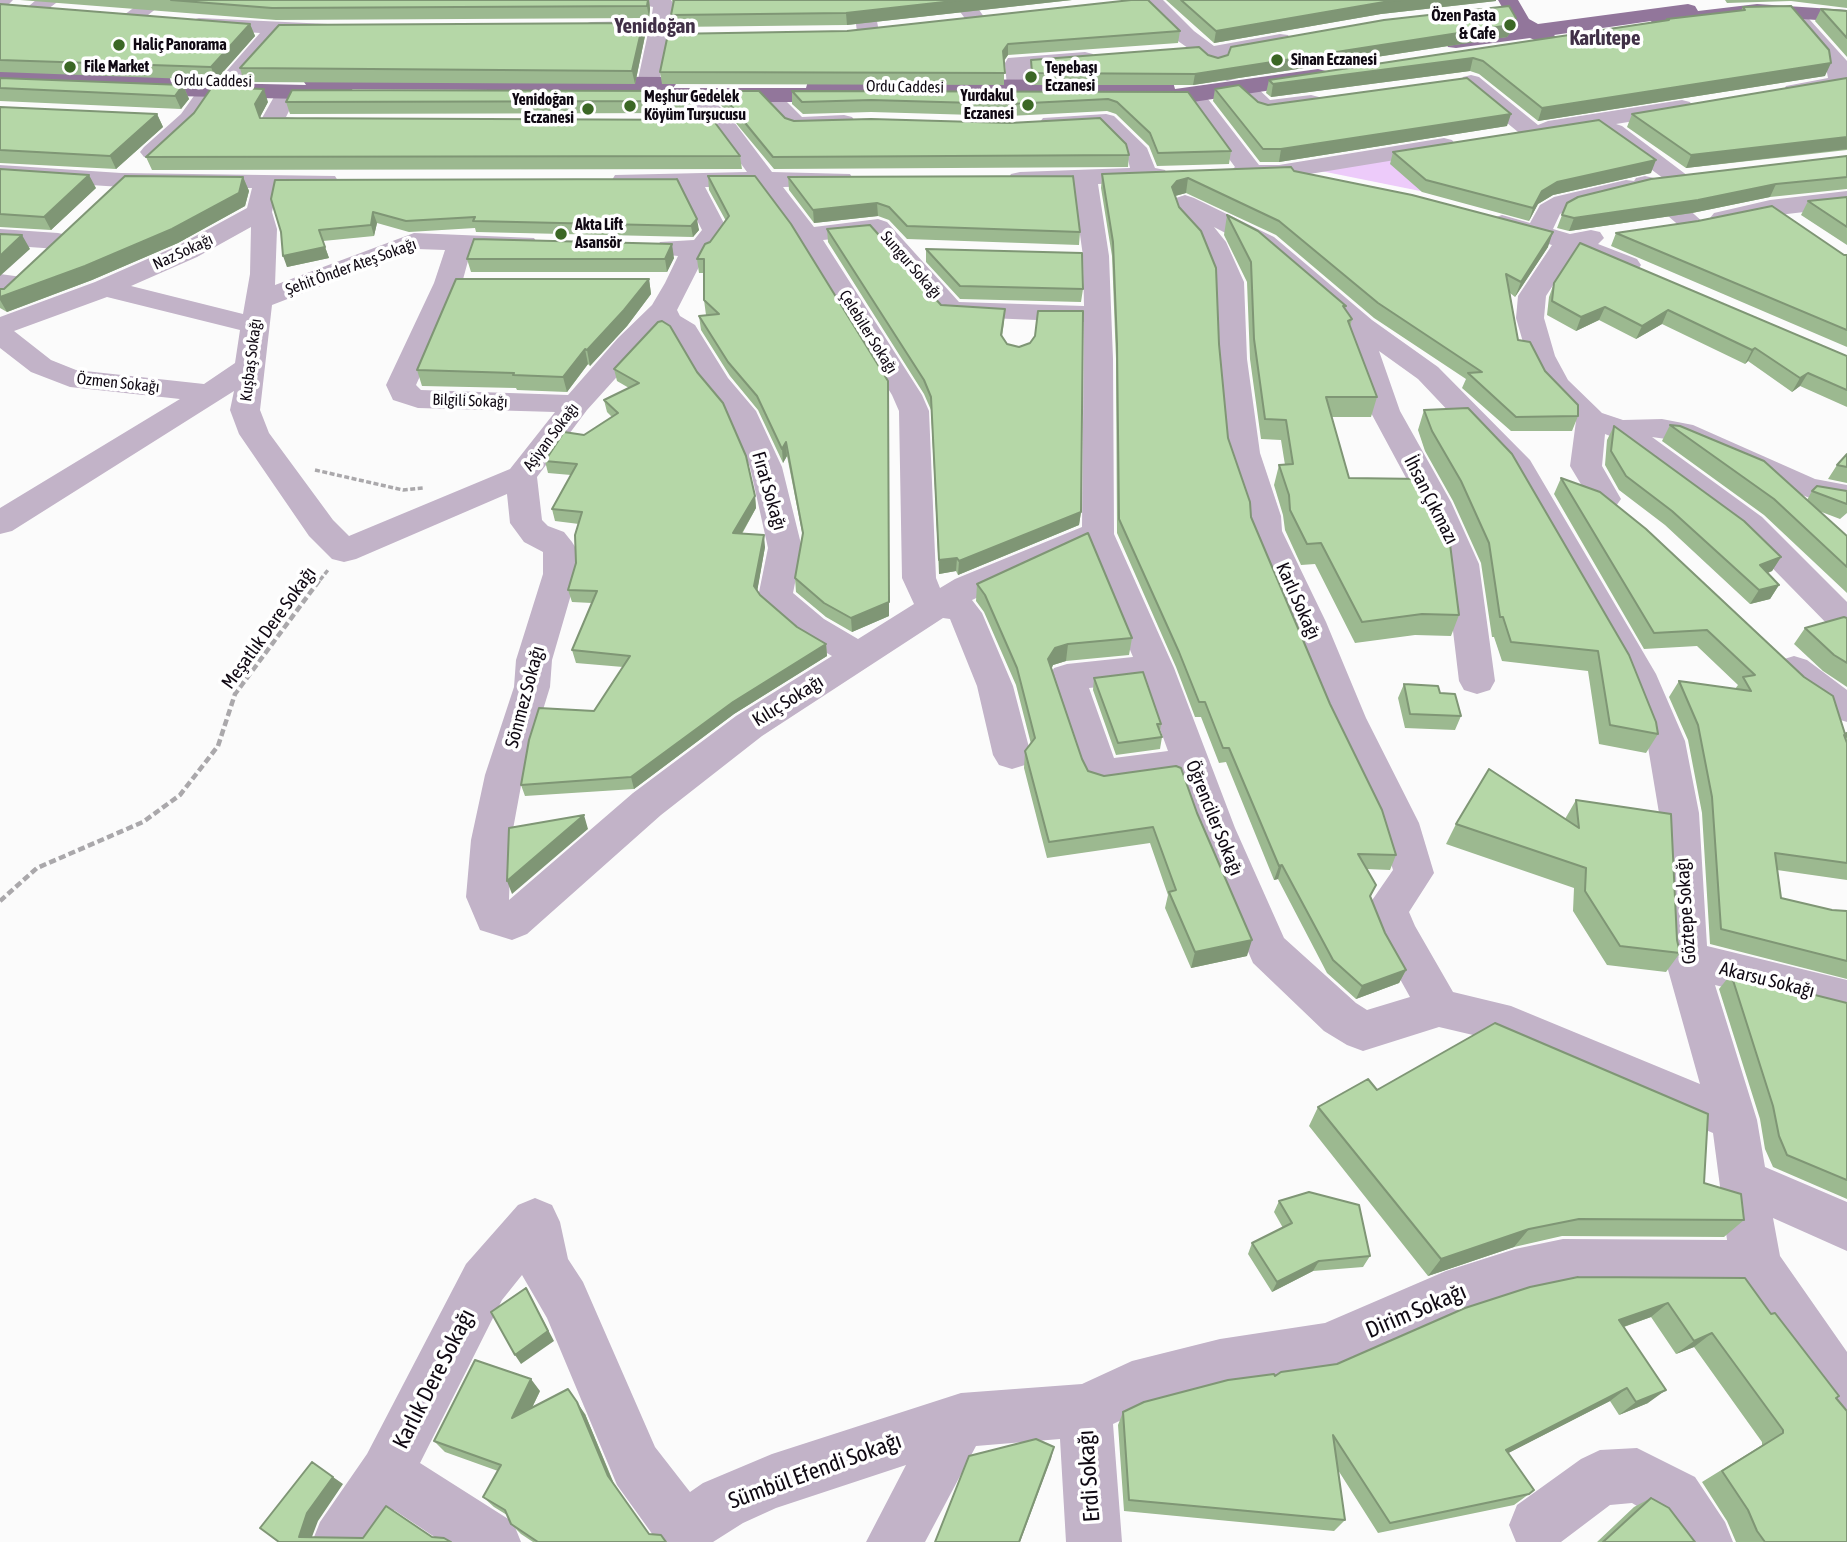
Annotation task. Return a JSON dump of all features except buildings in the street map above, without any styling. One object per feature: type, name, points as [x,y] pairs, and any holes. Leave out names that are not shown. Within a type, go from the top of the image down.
[{"type":"main road","points":[[1513,3],[1521,23],[1542,36]]},
{"type":"main road","points":[[1788,7],[1847,16]]},
{"type":"main road","points":[[1440,51],[1732,11],[1788,7],[1847,9]]},
{"type":"main road","name":"Ordu Caddesi","points":[[0,72],[287,93],[1018,87],[1060,93],[1193,95],[1238,83],[1339,67]]},
{"type":"main road","name":"Ordu Caddesi","points":[[0,81],[638,90],[695,95],[955,101],[1238,83]]},
{"type":"street","points":[[131,19],[158,0]]},
{"type":"street","points":[[638,90],[658,32],[663,3],[646,0]]},
{"type":"street","points":[[863,0],[857,33],[895,29]]},
{"type":"street","points":[[950,24],[986,20],[961,0]]},
{"type":"street","points":[[1124,3],[1150,0],[1265,108],[1333,99]]},
{"type":"street","points":[[1,3],[41,5],[70,14]]},
{"type":"street","points":[[1488,11],[1513,3]]},
{"type":"street","points":[[1768,94],[1840,80],[1788,7]]},
{"type":"street","points":[[4,287],[189,119],[274,28],[288,9]]},
{"type":"street","points":[[107,17],[350,30]]},
{"type":"street","points":[[576,29],[658,32],[681,37]]},
{"type":"street","points":[[1177,52],[1207,51],[1302,36]]},
{"type":"street","points":[[1018,87],[1016,63],[1112,57]]},
{"type":"street","points":[[1456,83],[1469,81],[1531,131]]},
{"type":"street","points":[[287,93],[274,118],[274,124],[343,126]]},
{"type":"street","points":[[1060,93],[1080,121]]},
{"type":"street","name":"Çelebiler Sokağı","points":[[695,95],[709,123],[764,179],[806,234],[907,395],[914,411],[919,578],[927,597],[965,613],[995,685],[1012,755]]},
{"type":"street","points":[[767,95],[796,124],[871,122]]},
{"type":"street","points":[[1193,95],[1252,173]]},
{"type":"street","points":[[1504,135],[1703,104]]},
{"type":"street","points":[[162,118],[189,119]]},
{"type":"street","points":[[1598,120],[1679,178]]},
{"type":"street","points":[[1033,125],[1107,121],[1171,182],[1265,243],[1362,326],[1427,373],[1519,467],[1605,499],[1632,521]]},
{"type":"street","points":[[1211,174],[1279,172],[1465,142]]},
{"type":"street","points":[[0,172],[121,180],[348,180]]},
{"type":"street","points":[[1279,172],[1344,186]]},
{"type":"street","points":[[1538,233],[1549,210],[1563,202],[1645,183],[1706,176]]},
{"type":"street","points":[[607,180],[862,179]]},
{"type":"street","points":[[1001,179],[1171,182]]},
{"type":"street","name":"Öğrenciler Sokağı","points":[[1085,179],[1083,256],[1098,314],[1098,534],[1156,668],[1215,828],[1268,950],[1340,1017],[1363,1031],[1440,1008],[1495,1020],[1734,1120]]},
{"type":"street","points":[[639,247],[701,248],[715,231],[689,180]]},
{"type":"street","name":"Kuşbaş Sokağı","points":[[266,181],[259,212],[264,229],[263,274],[245,410],[254,434],[272,460],[321,528],[344,551]]},
{"type":"street","name":"Karlı Sokağı","points":[[1171,182],[1192,219],[1213,242],[1230,282],[1233,359],[1244,453],[1265,516],[1266,531],[1308,622],[1347,718],[1399,823],[1414,873],[1387,909],[1396,932],[1440,1008]]},
{"type":"street","points":[[1645,183],[1692,224]]},
{"type":"street","points":[[1656,229],[1770,208],[1847,199]]},
{"type":"street","points":[[1770,208],[1803,230]]},
{"type":"street","name":"Naz Sokağı","points":[[0,327],[105,288],[188,251],[259,212]]},
{"type":"street","points":[[1476,217],[1569,242],[1653,275]]},
{"type":"street","points":[[0,237],[76,223]]},
{"type":"street","name":"Sungur Sokağı","points":[[806,234],[878,227],[951,310],[1020,324],[1098,314]]},
{"type":"street","points":[[1619,234],[1569,242],[1532,296],[1530,317],[1541,356],[1556,384],[1606,424],[1750,526],[1847,623]]},
{"type":"street","name":"Şehit Önder Ateş Sokağı","points":[[256,313],[414,241],[556,245]]},
{"type":"street","name":"Bilgili Sokağı","points":[[460,242],[462,283],[401,386],[404,394],[418,399],[576,404]]},
{"type":"street","name":"Aşiyan Sokağı","points":[[344,551],[521,476],[576,404],[628,344],[694,249]]},
{"type":"street","points":[[896,250],[936,252]]},
{"type":"street","name":"Naz Sokağı","points":[[105,288],[256,313]]},
{"type":"street","name":"Fırat Sokağı","points":[[665,292],[669,321],[685,331],[716,383],[741,411],[766,467],[785,548],[775,597],[812,628],[859,656]]},
{"type":"street","name":"İhsan Çıkmazı","points":[[1362,326],[1366,359],[1385,411],[1435,502],[1462,564],[1477,681]]},
{"type":"street","name":"Özmen Sokağı","points":[[0,334],[41,366],[70,378],[207,393]]},
{"type":"street","points":[[0,523],[111,456],[236,377],[249,366]]},
{"type":"street","points":[[1606,424],[1682,432],[1796,482],[1847,495]]},
{"type":"street","points":[[1605,499],[1586,466],[1606,424]]},
{"type":"street","name":"Göztepe Sokağı","points":[[1519,467],[1638,674],[1666,741],[1679,813],[1686,959],[1734,1120],[1746,1182],[1756,1265],[1847,1398]]},
{"type":"street","name":"Sönmez Sokağı","points":[[512,922],[495,919],[487,897],[491,840],[504,775],[532,687],[534,660],[560,574],[560,550],[552,540],[536,534],[526,523],[521,476]]},
{"type":"street","name":"Kılıç Sokağı","points":[[512,922],[647,804],[739,734],[967,587],[1079,538],[1098,534]]},
{"type":"street","points":[[1772,649],[1808,682],[1847,708]]},
{"type":"street","points":[[1156,668],[1067,677],[1101,775],[1191,763]]},
{"type":"street","name":"Akarsu Sokağı","points":[[1686,959],[1847,999]]},
{"type":"street","points":[[1746,1182],[1847,1227]]},
{"type":"street","name":"Sümbül Efendi Sokağı","points":[[535,1222],[545,1269],[565,1300],[636,1466],[683,1529],[723,1503],[772,1482],[961,1420],[1085,1410]]},
{"type":"street","name":"Karlık Dere Sokağı","points":[[340,1542],[386,1473],[484,1282],[535,1222]]},
{"type":"street","name":"Dirim Sokağı","points":[[1085,1410],[1132,1387],[1220,1365],[1326,1349],[1446,1296],[1515,1273],[1563,1264],[1756,1265]]},
{"type":"street","name":"Erdi Sokağı","points":[[1085,1410],[1094,1542]]},
{"type":"street","points":[[894,1542],[961,1420]]},
{"type":"street","points":[[386,1473],[493,1542]]},
{"type":"street","points":[[1537,1525],[1600,1478],[1637,1475],[1675,1497],[1705,1542]]},
{"type":"path","points":[[272,460],[403,490],[429,487]]},
{"type":"path","name":"Meşatlık Dere Sokağı","points":[[0,901],[37,868],[143,822],[180,795],[218,746],[235,694],[299,605],[344,551]]},
{"type":"shaded area","points":[[1404,157],[1435,194],[1316,170]]},
{"type":"place","name":"Özen Pasta & Cafe","points":[[1510,25]]},
{"type":"place","name":"Haliç Panorama","points":[[119,45]]},
{"type":"place","name":"Sinan Eczanesi","points":[[1277,60]]},
{"type":"place","name":"File Market","points":[[70,67]]},
{"type":"place","name":"Tepebaşı Eczanesi","points":[[1031,77]]},
{"type":"place","name":"Yurdakul Eczanesi","points":[[1028,105]]},
{"type":"place","name":"Meşhur Gedelek Köyüm Turşucusu","points":[[630,106]]},
{"type":"place","name":"Yenidoğan Eczanesi","points":[[588,109]]},
{"type":"place","name":"Akta Lift Asansör","points":[[561,234]]},
{"type":"district","name":"Yenidoğan","points":[[655,26]]},
{"type":"district","name":"Karlıtepe","points":[[1605,38]]}]
